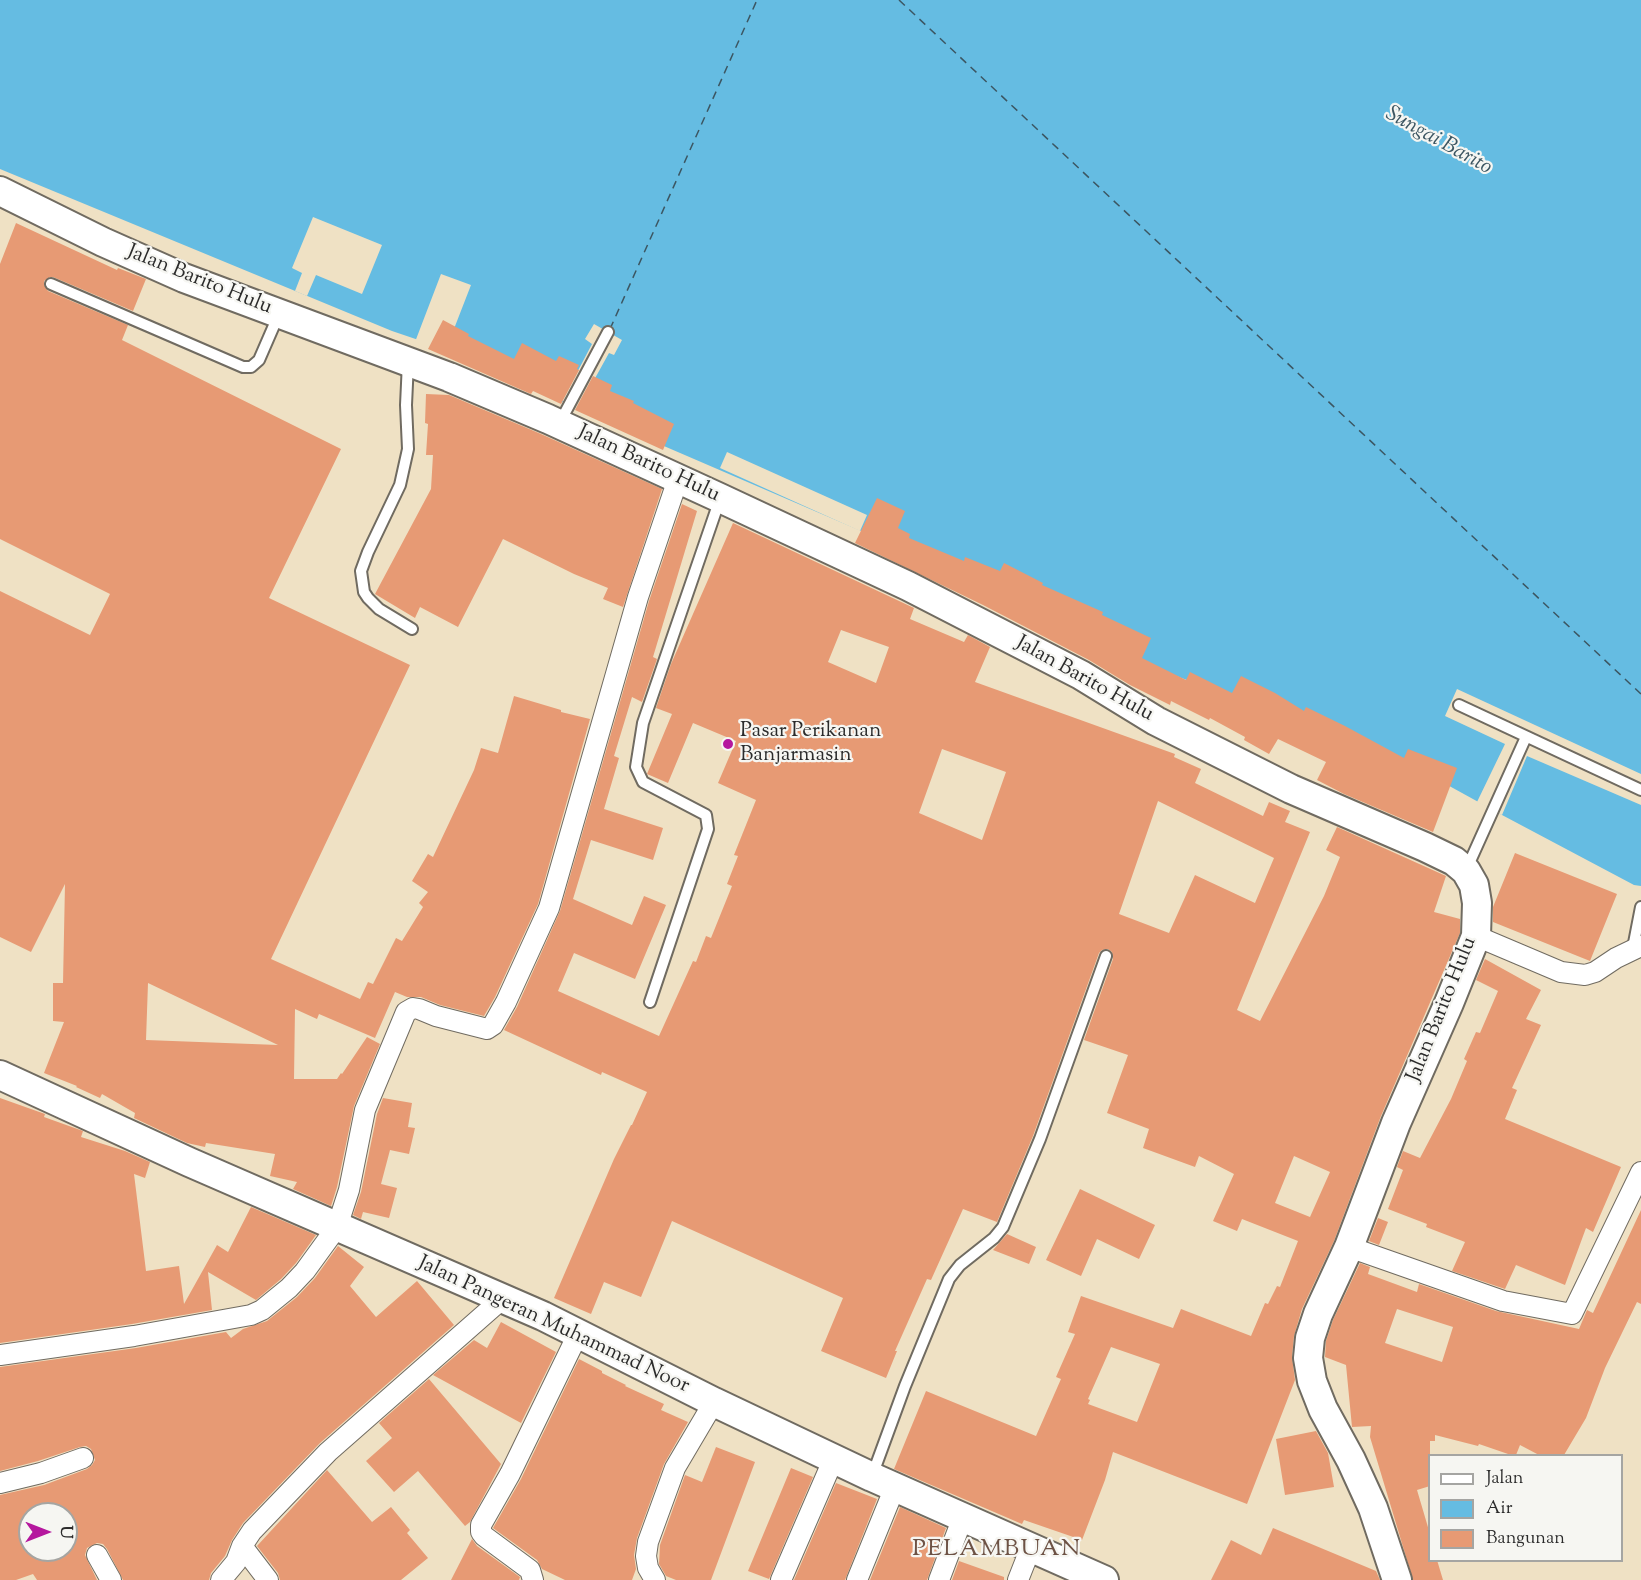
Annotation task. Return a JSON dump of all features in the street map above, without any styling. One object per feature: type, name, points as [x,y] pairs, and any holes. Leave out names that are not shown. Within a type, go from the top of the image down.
[{"type":"street","name":"Jalan Barito Hulu","points":[[0,191],[103,242],[184,278],[450,377],[720,498],[908,586],[1081,675],[1166,726],[1291,789],[1454,861],[1466,871],[1474,885],[1478,903],[1476,936],[1396,1123],[1349,1247],[1318,1314],[1310,1338],[1308,1358],[1312,1381],[1323,1409],[1351,1460],[1372,1508],[1397,1580]]},
{"type":"street","points":[[0,1355],[134,1336],[251,1315],[262,1310],[299,1279],[338,1227],[349,1190],[365,1110],[406,1012],[413,1008],[419,1009],[436,1016],[487,1029],[493,1025],[516,981],[549,908],[638,597],[678,479]]},
{"type":"street","points":[[1476,936],[1561,972],[1585,975],[1605,967],[1637,947]]},
{"type":"street","name":"Jalan Pangeran Muhammad Noor","points":[[0,1075],[502,1299],[883,1482],[1104,1580]]},
{"type":"street","points":[[1349,1247],[1503,1301],[1572,1314],[1641,1172]]},
{"type":"street","points":[[221,1580],[236,1562],[242,1546],[252,1531],[328,1452],[502,1299]]},
{"type":"street","points":[[533,1580],[530,1570],[484,1536],[481,1532],[481,1525],[510,1474],[578,1334]]},
{"type":"street","points":[[655,1580],[648,1568],[646,1556],[648,1542],[675,1468],[714,1402]]},
{"type":"street","points":[[0,1483],[41,1473],[83,1458]]},
{"type":"street","points":[[781,1580],[834,1458]]},
{"type":"street","points":[[857,1580],[883,1482]]},
{"type":"street","points":[[939,1580],[963,1517]]},
{"type":"street","points":[[242,1546],[268,1580]]},
{"type":"street","points":[[1018,1580],[1031,1547]]},
{"type":"street","points":[[97,1555],[111,1580]]},
{"type":"lane","points":[[51,285],[243,367],[251,367],[259,360],[279,314]]},
{"type":"lane","points":[[558,424],[608,332]]},
{"type":"lane","points":[[408,362],[406,405],[408,449],[400,485],[361,571],[364,592],[368,598],[379,609],[412,629]]},
{"type":"lane","points":[[650,1002],[708,829],[706,815],[644,782],[636,766],[644,723],[720,498]]},
{"type":"lane","points":[[1459,705],[1641,790]]},
{"type":"lane","points":[[1466,871],[1526,737]]},
{"type":"lane","points":[[1637,947],[1641,907]]},
{"type":"lane","points":[[883,1482],[904,1386],[950,1279],[960,1265],[994,1238],[1003,1227],[1040,1139],[1106,956]]},
{"type":"water","name":"Sungai Barito","points":[[0,0],[1641,0],[1641,886],[1634,885],[1413,766],[1142,663],[940,565],[578,409],[451,351],[392,331],[0,169]]},
{"type":"pier","points":[[313,217],[382,245],[362,294],[316,275],[307,296],[295,291],[302,273],[292,268]]},
{"type":"pier","points":[[441,274],[471,285],[445,352],[415,342]]},
{"type":"pier","points":[[594,324],[622,340],[614,355],[609,353],[578,409],[562,401],[592,344],[585,339]]},
{"type":"pier","points":[[727,452],[867,515],[860,531],[720,468]]},
{"type":"pier","points":[[1457,689],[1641,774],[1641,805],[1527,756],[1502,815],[1477,802],[1505,744],[1445,716]]},
{"type":"building","points":[[16,223],[117,270],[118,268],[146,279],[133,311],[53,277],[44,281],[44,285],[48,291],[128,325],[122,340],[341,449],[269,598],[410,665],[271,959],[360,999],[368,982],[373,984],[396,938],[402,941],[423,907],[419,903],[428,892],[412,881],[428,854],[433,857],[474,770],[481,748],[498,753],[514,696],[590,719],[538,904],[484,1016],[440,1005],[421,997],[407,997],[395,992],[375,1038],[319,1014],[317,1019],[295,1009],[294,1079],[337,1079],[367,1037],[380,1044],[354,1106],[331,1206],[293,1189],[297,1182],[270,1176],[275,1154],[206,1143],[205,1147],[187,1143],[134,1118],[135,1113],[102,1094],[100,1098],[44,1073],[64,1022],[53,1021],[53,983],[63,983],[65,884],[31,952],[0,937],[0,591],[90,635],[110,594],[0,539],[0,264]],"holes":[[[148,983],[278,1045],[146,1040]]]},
{"type":"building","points":[[443,320],[469,334],[468,336],[514,359],[522,343],[556,361],[559,356],[579,365],[577,369],[579,370],[561,404],[533,391],[531,394],[428,349]]},
{"type":"building","points":[[593,376],[612,385],[610,391],[634,401],[633,403],[674,424],[663,450],[575,410]]},
{"type":"building","points":[[426,394],[449,395],[662,489],[623,607],[603,599],[608,588],[503,539],[458,627],[420,607],[415,618],[375,594],[431,489],[433,455],[426,455],[428,424],[425,423]]},
{"type":"building","points":[[877,498],[905,511],[898,528],[910,534],[909,538],[964,561],[965,557],[1000,571],[1004,563],[1043,583],[1042,585],[1103,612],[1102,615],[1151,638],[1142,658],[1186,680],[1190,672],[1232,693],[1241,676],[1304,711],[1306,707],[1404,758],[1408,749],[1457,768],[1433,832],[1317,780],[1326,762],[1278,739],[1269,754],[1244,740],[1245,737],[1210,718],[1209,720],[1171,701],[1170,705],[983,605],[855,543]]},
{"type":"building","points":[[682,504],[697,511],[653,657],[657,659],[642,702],[632,697],[614,756],[619,758],[604,809],[663,828],[653,860],[591,840],[573,899],[632,925],[644,896],[666,905],[635,979],[574,953],[558,991],[659,1036],[693,961],[696,962],[706,936],[711,938],[732,886],[727,884],[738,856],[734,855],[756,800],[718,783],[736,741],[693,723],[668,783],[647,774],[672,714],[656,708],[671,664],[733,523],[914,608],[910,619],[964,642],[968,635],[990,647],[975,682],[1175,754],[1174,757],[1201,769],[1195,783],[1263,816],[1269,802],[1290,811],[1285,822],[1310,832],[1237,1010],[1260,1021],[1324,896],[1340,857],[1326,850],[1337,827],[1446,876],[1434,912],[1460,919],[1460,933],[1381,1116],[1334,1241],[1302,1309],[1294,1336],[1292,1357],[1295,1380],[1247,1504],[1113,1452],[1082,1540],[1024,1520],[1022,1524],[894,1469],[926,1391],[1036,1436],[1061,1379],[1056,1377],[1075,1334],[1068,1332],[1081,1296],[1173,1328],[1181,1309],[1251,1336],[1265,1303],[1268,1304],[1277,1286],[1280,1287],[1298,1241],[1242,1219],[1237,1231],[1213,1221],[1234,1174],[1199,1156],[1195,1167],[1143,1148],[1149,1129],[1107,1113],[1128,1055],[1084,1040],[1113,959],[1112,952],[1108,949],[1099,953],[1033,1136],[997,1222],[963,1209],[931,1280],[927,1279],[895,1351],[897,1351],[886,1378],[821,1351],[843,1298],[672,1221],[641,1297],[604,1282],[591,1314],[554,1298],[614,1159],[647,1092],[602,1072],[601,1075],[504,1030],[517,1007],[560,911],[649,601]],"holes":[[[841,630],[889,647],[876,683],[828,662]],[[942,749],[1006,772],[982,840],[919,813]],[[1158,801],[1274,858],[1255,903],[1195,875],[1169,933],[1119,914]],[[1294,1156],[1330,1172],[1310,1217],[1275,1203]],[[1111,1347],[1160,1364],[1137,1422],[1088,1404],[1090,1400],[1088,1399]]]},
{"type":"building","points":[[1515,853],[1617,894],[1590,961],[1493,922],[1493,907]]},
{"type":"building","points":[[1485,959],[1541,990],[1526,1019],[1541,1025],[1512,1088],[1517,1090],[1505,1119],[1621,1167],[1593,1232],[1586,1228],[1565,1285],[1516,1265],[1505,1289],[1452,1271],[1465,1242],[1388,1209],[1403,1170],[1397,1167],[1403,1151],[1420,1158],[1451,1099],[1467,1061],[1464,1059],[1476,1032],[1480,1033],[1498,991],[1476,980]]},
{"type":"building","points":[[0,1098],[83,1131],[81,1137],[125,1151],[150,1162],[145,1178],[134,1174],[146,1271],[179,1266],[184,1304],[217,1245],[228,1252],[251,1207],[316,1235],[296,1263],[256,1300],[208,1272],[212,1310],[0,1343]]},
{"type":"building","points":[[383,1098],[412,1103],[408,1127],[415,1128],[409,1154],[390,1150],[381,1184],[397,1188],[389,1218],[363,1212],[361,1219],[353,1215],[361,1192],[377,1114]]},
{"type":"building","points":[[1080,1189],[1155,1225],[1139,1259],[1097,1239],[1081,1276],[1046,1260]]},
{"type":"building","points":[[1641,1210],[1641,1304],[1637,1302],[1605,1368],[1586,1418],[1565,1454],[1537,1454],[1520,1445],[1516,1454],[1508,1454],[1479,1444],[1478,1446],[1435,1435],[1435,1441],[1430,1441],[1430,1454],[1428,1454],[1428,1487],[1417,1490],[1428,1527],[1428,1562],[1438,1562],[1443,1580],[1413,1580],[1370,1437],[1371,1426],[1352,1427],[1346,1365],[1325,1357],[1326,1341],[1333,1320],[1360,1263],[1370,1267],[1368,1274],[1417,1292],[1419,1284],[1496,1311],[1579,1329],[1587,1310],[1593,1313]],"holes":[[[1397,1309],[1453,1327],[1442,1362],[1385,1343]]]},
{"type":"building","points":[[1378,1218],[1388,1222],[1379,1245],[1369,1241]]},
{"type":"building","points":[[1007,1234],[1036,1247],[1029,1264],[993,1250]]},
{"type":"building","points":[[338,1246],[364,1267],[350,1286],[376,1317],[417,1281],[454,1325],[320,1443],[243,1523],[225,1556],[211,1573],[209,1580],[123,1580],[107,1549],[103,1544],[97,1543],[87,1548],[85,1555],[97,1580],[37,1580],[33,1574],[16,1580],[0,1580],[0,1495],[44,1485],[87,1469],[95,1460],[91,1449],[86,1446],[0,1471],[0,1367],[136,1348],[226,1332],[231,1338],[243,1329],[267,1321],[297,1297],[315,1278]]},
{"type":"building","points":[[501,1322],[556,1352],[521,1423],[433,1375],[474,1340],[487,1348]]},
{"type":"building","points":[[579,1359],[625,1386],[664,1404],[661,1410],[688,1422],[664,1464],[637,1538],[634,1555],[636,1569],[632,1580],[565,1580],[542,1569],[537,1560],[493,1528],[521,1479]]},
{"type":"building","points":[[429,1379],[501,1464],[470,1522],[465,1526],[418,1471],[394,1492],[366,1461],[392,1438],[379,1423]]},
{"type":"building","points":[[1316,1431],[1328,1453],[1334,1487],[1285,1495],[1276,1439]]},
{"type":"building","points":[[716,1447],[755,1462],[711,1580],[676,1580],[666,1576],[659,1564],[660,1545],[685,1475],[702,1482]]},
{"type":"building","points":[[791,1468],[813,1477],[769,1579],[748,1571]]},
{"type":"building","points":[[327,1470],[372,1522],[391,1507],[410,1530],[407,1533],[428,1558],[401,1580],[280,1580],[278,1573],[257,1546]]},
{"type":"building","points":[[836,1483],[877,1499],[845,1580],[794,1580]]},
{"type":"building","points":[[900,1507],[946,1528],[927,1580],[870,1580]]},
{"type":"building","points":[[1273,1528],[1376,1571],[1380,1580],[1211,1580],[1231,1540],[1261,1555]]},
{"type":"building","points":[[472,1539],[477,1546],[520,1577],[519,1580],[451,1580]]},
{"type":"building","points":[[959,1561],[1004,1577],[1004,1580],[952,1580]]},
{"type":"ferry route","points":[[610,329],[757,0]]},
{"type":"ferry route","points":[[899,0],[1641,694]]},
{"type":"place","name":"Pasar Perikanan Banjarmasin","points":[[728,744]]},
{"type":"district","name":"PELAMBUAN","points":[[997,1551]]}]
